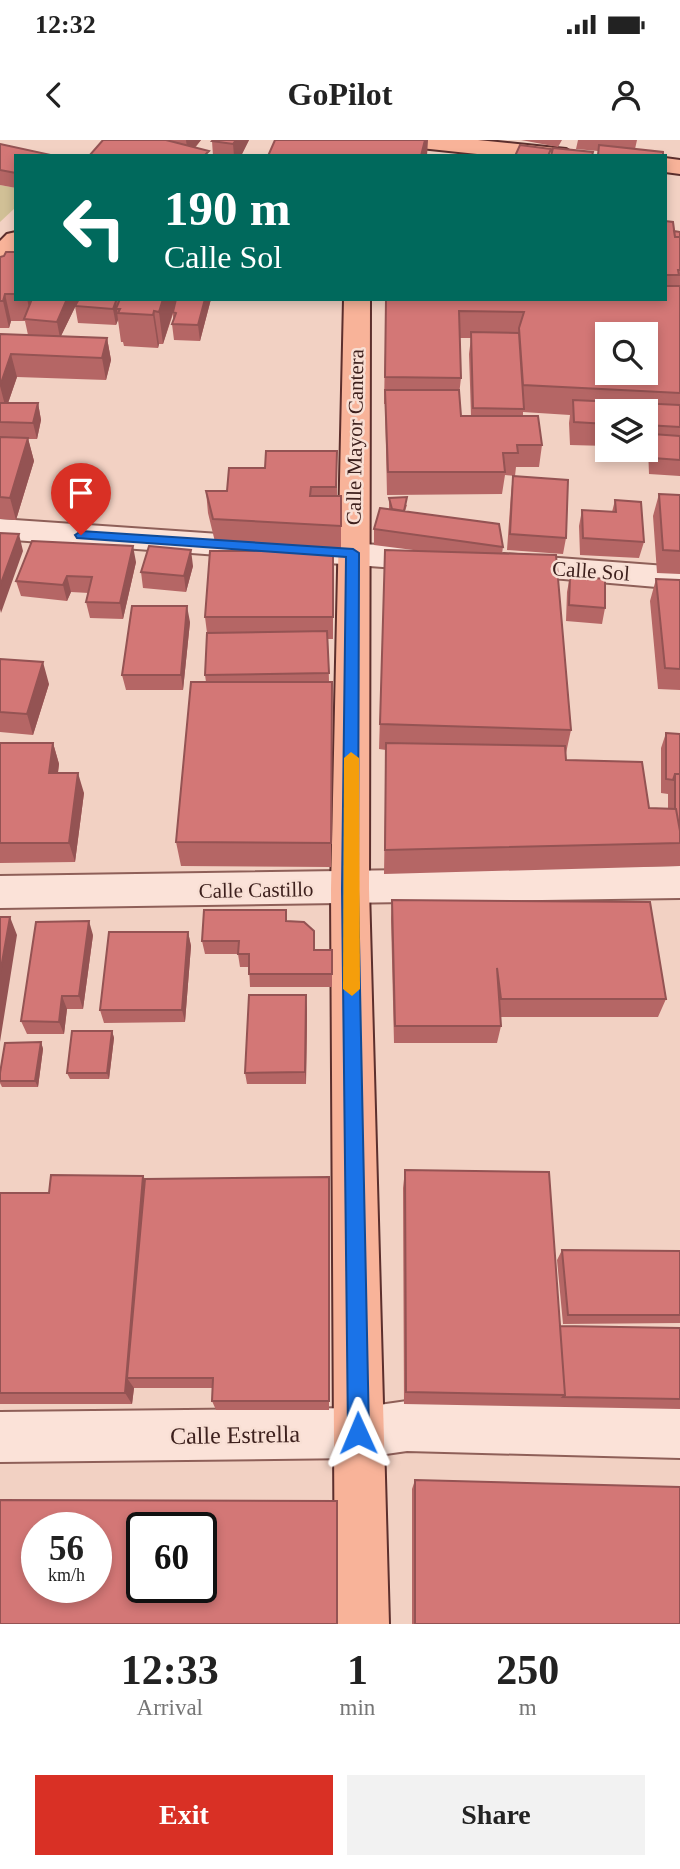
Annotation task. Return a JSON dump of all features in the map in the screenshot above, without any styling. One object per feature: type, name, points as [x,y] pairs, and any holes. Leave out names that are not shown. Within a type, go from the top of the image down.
[{"type":"main road","points":[[411,140],[546,154]]},
{"type":"main road","points":[[0,255],[14,241]]},
{"type":"main road","name":"Calle Mayor Cantera","points":[[357,301],[350,889],[362,1624]]},
{"type":"street","name":"Calle Sol","points":[[0,529],[680,578]]},
{"type":"street","name":"Calle Castillo","points":[[0,892],[350,889],[680,882]]},
{"type":"street","name":"Calle Estrella","points":[[0,1437],[358,1433],[407,1426],[680,1433]]},
{"type":"shaded area","points":[[0,185],[14,188],[14,209],[0,222]]},
{"type":"building","points":[[103,140],[166,140],[209,151],[206,154],[91,154]]},
{"type":"building","points":[[213,140],[236,140],[233,144]]},
{"type":"building","points":[[275,140],[425,140],[422,154],[269,154]]},
{"type":"building","points":[[0,144],[46,154],[14,154],[14,173],[0,170]]},
{"type":"building","points":[[520,145],[551,149],[549,154],[516,154]]},
{"type":"building","points":[[599,145],[663,152],[663,154],[598,154]]},
{"type":"building","points":[[553,148],[593,152],[592,154],[552,154]]},
{"type":"building","points":[[667,221],[673,222],[675,237],[680,237],[679,275],[667,275]]},
{"type":"building","points":[[6,252],[14,252],[14,294],[5,294],[3,301],[0,301],[0,257]]},
{"type":"building","points":[[667,286],[680,286],[680,393],[523,385],[519,328],[524,312],[459,311],[461,378],[385,377],[386,301],[667,301]]},
{"type":"building","points":[[31,301],[66,301],[57,322],[24,319]]},
{"type":"building","points":[[78,301],[116,301],[113,309],[75,306]]},
{"type":"building","points":[[119,301],[162,301],[159,312],[154,311],[153,315],[118,313],[120,309],[116,309]]},
{"type":"building","points":[[176,301],[204,301],[198,325],[172,324],[176,313],[173,312]]},
{"type":"building","points":[[471,332],[519,333],[524,409],[473,408]]},
{"type":"building","points":[[0,334],[107,338],[102,358],[11,354],[0,386]]},
{"type":"building","points":[[385,390],[459,390],[461,416],[538,416],[542,445],[517,445],[518,453],[503,453],[505,472],[388,472]]},
{"type":"building","points":[[573,400],[595,401],[595,423],[574,422]]},
{"type":"building","points":[[0,403],[38,403],[33,423],[0,422]]},
{"type":"building","points":[[658,404],[680,405],[680,427],[658,426]]},
{"type":"building","points":[[658,434],[680,436],[680,460],[658,458]]},
{"type":"building","points":[[0,437],[28,438],[10,498],[0,497]]},
{"type":"building","points":[[266,451],[337,451],[336,487],[311,487],[310,496],[341,496],[341,526],[213,519],[206,491],[227,491],[229,468],[265,468]]},
{"type":"building","points":[[513,476],[568,480],[566,538],[510,534]]},
{"type":"building","points":[[659,494],[680,495],[680,551],[663,550]]},
{"type":"building","points":[[407,497],[404,511],[392,509],[389,498]]},
{"type":"building","points":[[615,500],[641,502],[644,542],[583,538],[582,510],[616,512]]},
{"type":"building","points":[[380,508],[499,524],[503,547],[374,529]]},
{"type":"building","points":[[0,533],[19,534],[0,586]]},
{"type":"building","points":[[32,541],[133,546],[120,603],[86,602],[92,577],[67,576],[63,585],[16,581]]},
{"type":"building","points":[[149,546],[191,550],[184,576],[141,572]]},
{"type":"building","points":[[385,550],[556,555],[571,730],[380,724]]},
{"type":"building","points":[[210,551],[333,551],[333,617],[205,617]]},
{"type":"building","points":[[570,576],[605,579],[605,608],[569,605]]},
{"type":"building","points":[[656,579],[680,580],[680,669],[665,668]]},
{"type":"building","points":[[132,606],[187,606],[181,675],[122,675]]},
{"type":"building","points":[[327,631],[329,673],[205,675],[207,633]]},
{"type":"building","points":[[0,659],[43,662],[27,714],[0,712]]},
{"type":"building","points":[[191,682],[332,682],[331,843],[176,842]]},
{"type":"building","points":[[666,733],[680,734],[680,774],[675,774],[673,780],[666,779]]},
{"type":"building","points":[[0,743],[53,743],[49,773],[78,773],[69,843],[0,843]]},
{"type":"building","points":[[386,743],[565,746],[566,760],[642,762],[649,808],[676,809],[680,843],[385,850]]},
{"type":"building","points":[[675,774],[680,774],[680,831],[675,809]]},
{"type":"building","points":[[392,900],[650,902],[666,999],[501,999],[497,968],[501,1026],[395,1026]]},
{"type":"building","points":[[204,910],[286,910],[286,921],[304,922],[314,931],[314,950],[332,950],[332,974],[249,974],[249,954],[238,954],[239,941],[202,941]]},
{"type":"building","points":[[0,917],[10,917],[0,974]]},
{"type":"building","points":[[89,921],[79,996],[62,996],[59,1022],[21,1021],[36,922]]},
{"type":"building","points":[[109,932],[188,932],[182,1010],[100,1010]]},
{"type":"building","points":[[249,995],[306,995],[305,1072],[245,1073]]},
{"type":"building","points":[[72,1031],[112,1031],[107,1073],[67,1073]]},
{"type":"building","points":[[41,1042],[35,1081],[0,1081],[5,1043]]},
{"type":"building","points":[[405,1170],[549,1172],[565,1395],[406,1392]]},
{"type":"building","points":[[51,1175],[143,1176],[125,1393],[0,1393],[0,1193],[49,1193]]},
{"type":"building","points":[[329,1177],[329,1401],[212,1401],[213,1378],[127,1378],[145,1179]]},
{"type":"building","points":[[562,1250],[680,1251],[680,1315],[568,1315]]},
{"type":"building","points":[[560,1326],[680,1328],[680,1399],[563,1397]]},
{"type":"building","points":[[415,1480],[680,1487],[680,1624],[415,1624]]},
{"type":"building","points":[[0,1500],[337,1501],[337,1624],[0,1624]]},
{"type":"slow traffic","points":[[351,758],[352,989]]},
{"type":"route","points":[[81,535],[353,553],[350,889],[358,1433]]}]
